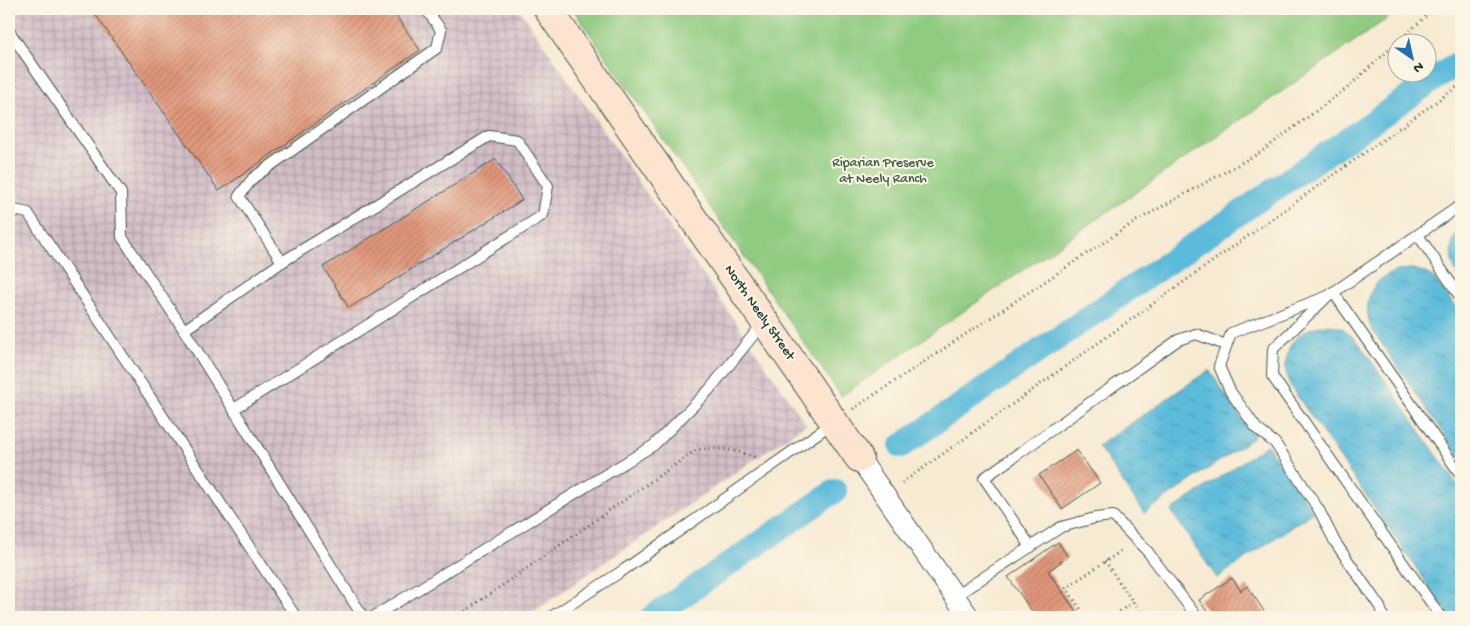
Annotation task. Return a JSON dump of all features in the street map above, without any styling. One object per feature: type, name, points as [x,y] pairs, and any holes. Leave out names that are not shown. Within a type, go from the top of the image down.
[{"type":"street","name":"North Neely Street","points":[[548,9],[969,617]]},
{"type":"lane","points":[[282,262],[239,196],[253,178],[436,48],[441,30],[426,9]]},
{"type":"lane","points":[[9,31],[122,193],[122,238],[184,330],[363,617]]},
{"type":"lane","points":[[184,330],[282,262],[489,136],[517,140],[548,186],[543,215],[234,409]]},
{"type":"lane","points":[[1441,617],[1272,376],[1273,349],[1330,294],[1461,205]]},
{"type":"lane","points":[[9,214],[14,210],[28,212],[296,617]]},
{"type":"lane","points":[[1418,235],[1461,298]]},
{"type":"lane","points":[[1330,294],[1231,332],[1219,366],[1230,391],[1257,429],[1274,443],[1319,510],[1335,542],[1380,607],[1383,617]]},
{"type":"lane","points":[[1330,294],[1461,474]]},
{"type":"lane","points":[[373,617],[654,445],[709,390],[765,322]]},
{"type":"lane","points":[[1031,547],[984,478],[1178,340],[1196,334],[1226,345]]},
{"type":"lane","points":[[551,617],[625,569],[834,422]]},
{"type":"lane","points":[[955,596],[1061,527],[1095,518],[1114,516],[1173,584],[1197,617]]},
{"type":"path","points":[[834,422],[1136,221],[1261,152],[1348,88],[1434,9]]},
{"type":"path","points":[[881,489],[1461,84]]},
{"type":"path","points":[[457,617],[696,450],[714,447],[738,451],[773,464]]},
{"type":"path","points":[[1086,617],[1066,588],[1136,540]]},
{"type":"path","points":[[1105,561],[1144,617]]},
{"type":"path","points":[[1112,617],[1133,602]]},
{"type":"path","points":[[1162,617],[1167,614]]},
{"type":"shaded area","points":[[9,9],[519,9],[806,424],[526,617],[9,617]]},
{"type":"green space","name":"Riparian Preserve at Neely Ranch","points":[[573,9],[1401,9],[841,396]]},
{"type":"water","points":[[1461,226],[1461,281],[1454,267],[1451,253],[1453,239]]},
{"type":"water","points":[[1412,269],[1424,272],[1434,278],[1461,315],[1461,459],[1371,328],[1368,305],[1374,286],[1389,274],[1400,270]]},
{"type":"water","points":[[1330,325],[1342,328],[1358,342],[1461,490],[1461,617],[1450,617],[1289,384],[1286,361],[1288,351],[1293,342],[1299,335],[1308,330],[1318,326]]},
{"type":"water","points":[[1209,370],[1254,437],[1144,513],[1098,446]]},
{"type":"water","points":[[1267,445],[1313,512],[1217,578],[1171,511]]},
{"type":"building","points":[[95,9],[391,9],[420,50],[219,191],[93,11]]},
{"type":"building","points":[[496,159],[522,200],[349,308],[323,267]]},
{"type":"building","points":[[1077,450],[1100,483],[1062,509],[1039,475]]},
{"type":"building","points":[[1058,542],[1068,557],[1048,571],[1080,617],[1036,617],[1008,577]]},
{"type":"building","points":[[1232,578],[1241,591],[1247,586],[1266,614],[1260,617],[1211,617],[1199,600]]},
{"type":"waterway","points":[[901,446],[1461,61]]},
{"type":"waterway","points":[[652,617],[835,491]]}]
